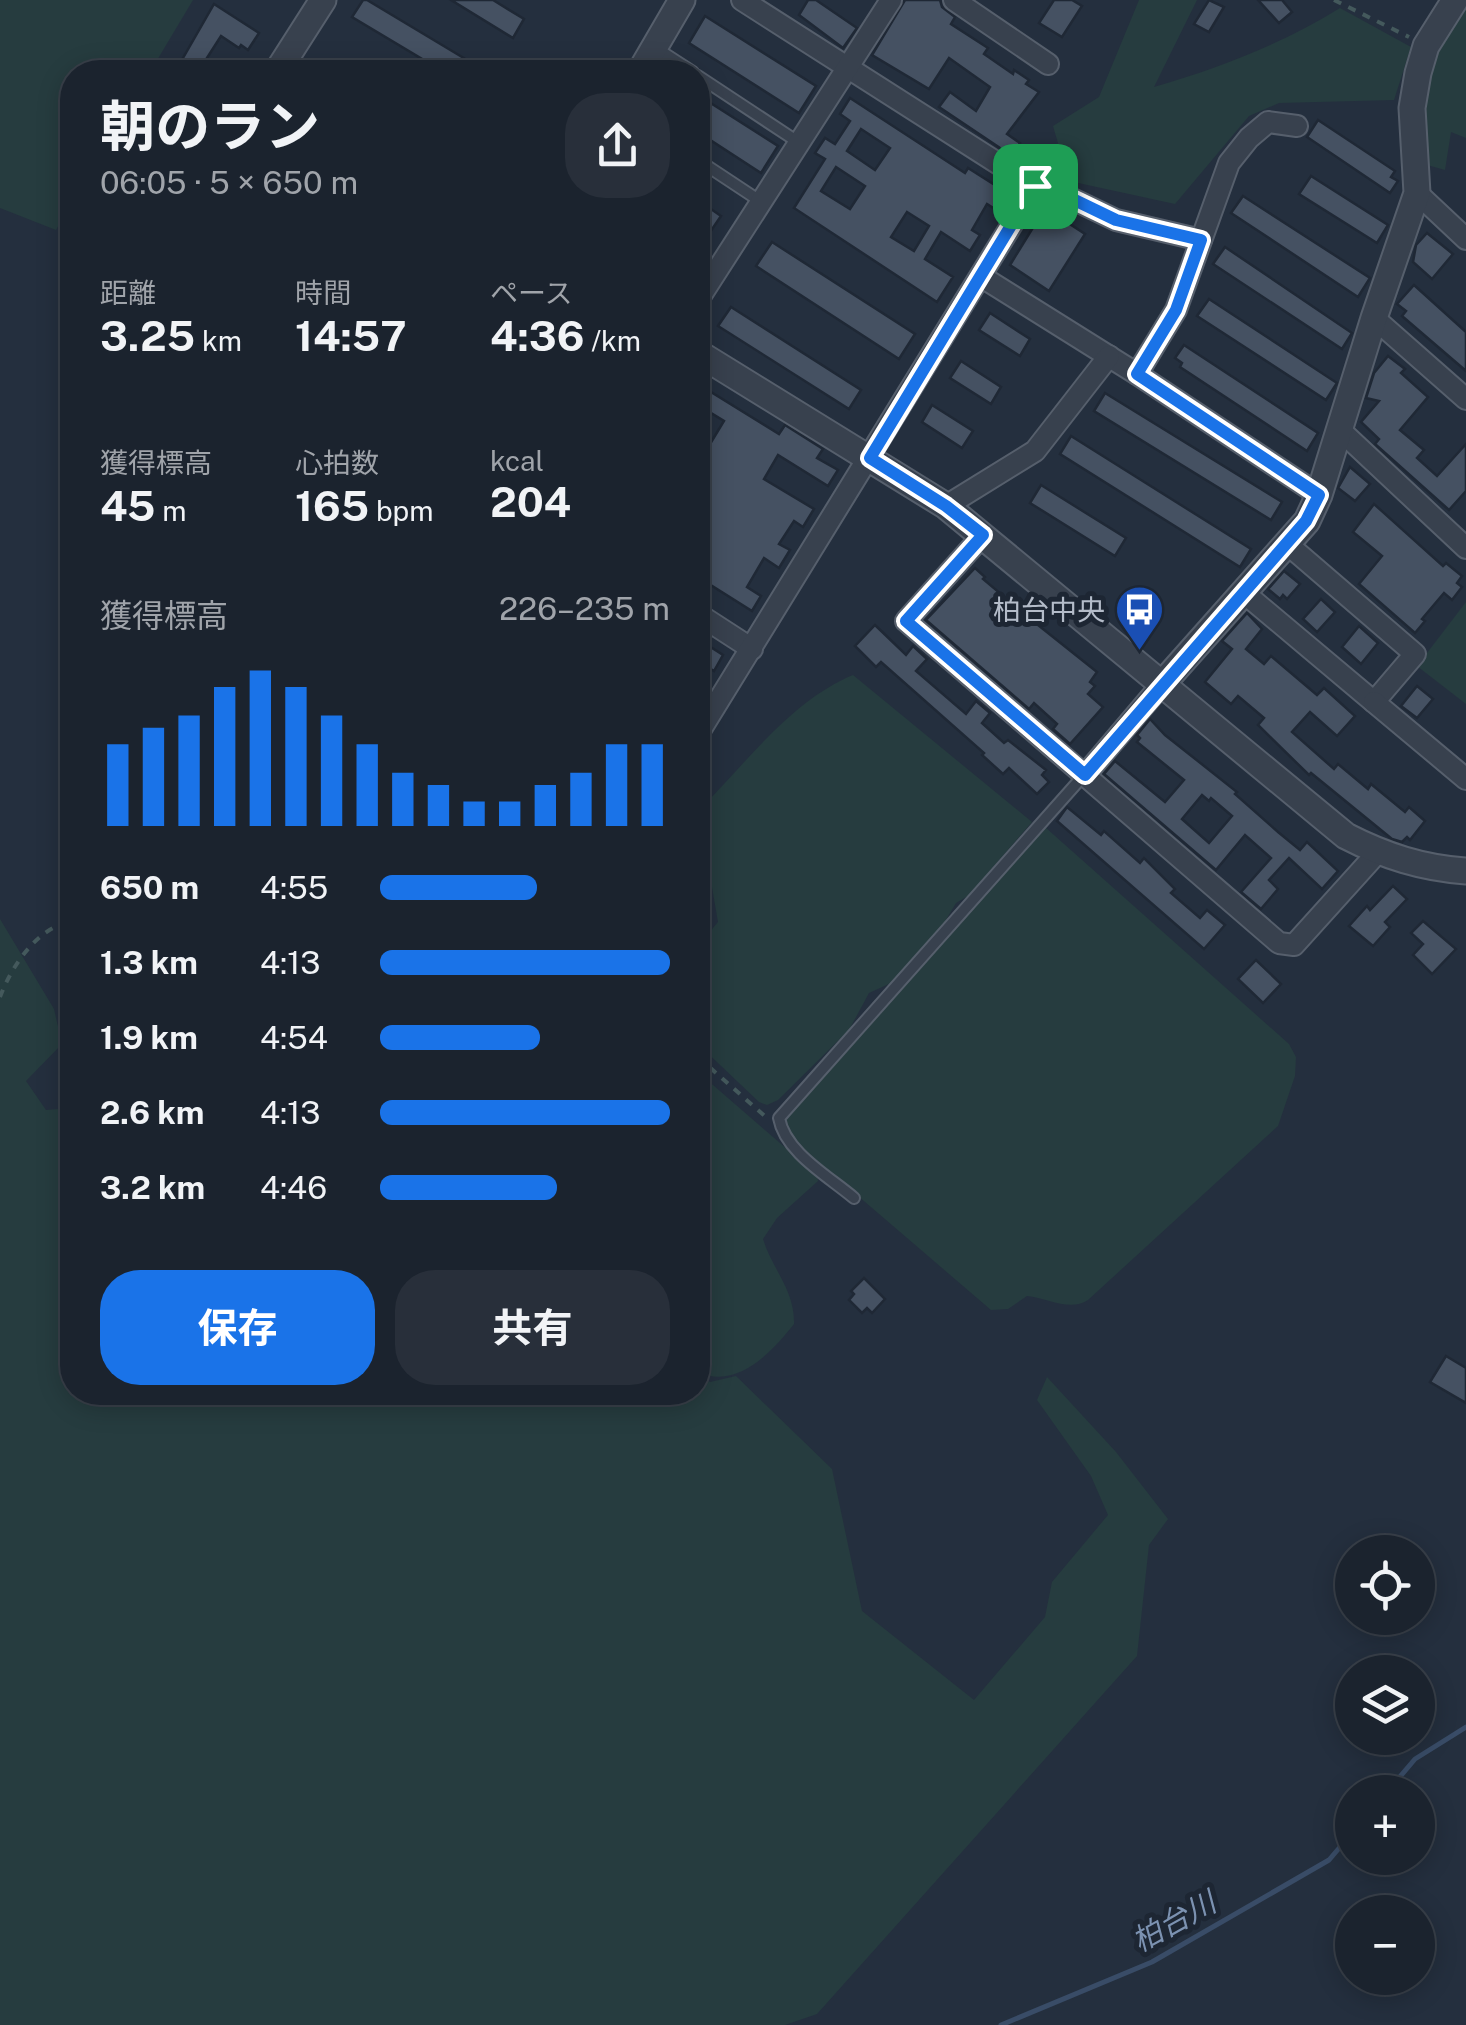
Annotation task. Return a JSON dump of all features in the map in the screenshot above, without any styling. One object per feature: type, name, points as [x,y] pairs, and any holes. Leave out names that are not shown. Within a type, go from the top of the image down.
[{"type":"street","points":[[285,60],[323,0]]},
{"type":"street","points":[[648,60],[682,0]]},
{"type":"street","points":[[742,0],[1035,186],[1058,192],[1116,220],[1201,240]]},
{"type":"street","points":[[710,261],[760,201],[891,0]]},
{"type":"street","points":[[954,0],[1048,64]]},
{"type":"street","points":[[1085,775],[1306,521],[1319,495],[1374,318],[1418,194],[1412,108],[1418,72],[1426,46],[1454,0]]},
{"type":"street","points":[[1137,374],[1176,310],[1229,164],[1249,138],[1268,122],[1297,126]]},
{"type":"street","points":[[710,715],[1035,186]]},
{"type":"street","points":[[1418,194],[1466,239]]},
{"type":"street","points":[[982,277],[1319,495]]},
{"type":"street","points":[[1374,318],[1466,400]]},
{"type":"street","points":[[946,506],[1035,451],[1109,356]]},
{"type":"street","points":[[710,360],[946,506],[1163,683],[1306,807],[1346,836],[1378,852],[1435,869],[1466,871]]},
{"type":"street","points":[[1340,430],[1466,548]]},
{"type":"street","points":[[983,535],[906,621],[1279,943],[1294,945],[1308,933],[1378,852]]},
{"type":"street","points":[[1286,544],[1415,654],[1374,702]]},
{"type":"street","points":[[1243,592],[1466,779]]},
{"type":"street","points":[[710,622],[752,649]]},
{"type":"lane","points":[[655,48],[673,60]]},
{"type":"lane","points":[[710,84],[798,142]]},
{"type":"lane","points":[[710,168],[760,201]]},
{"type":"lane","points":[[854,1198],[790,1144],[781,1132],[778,1118],[1085,775]]},
{"type":"path","points":[[1334,0],[1426,46]]},
{"type":"path","points":[[0,997],[24,954],[53,925],[60,924]]},
{"type":"path","points":[[710,1068],[781,1132]]},
{"type":"green space","points":[[0,0],[193,0],[157,60],[60,60],[60,223],[56,230],[0,208]]},
{"type":"green space","points":[[1139,0],[1197,0],[1154,87],[1250,54],[1340,8],[1411,47],[1394,100],[1279,103],[1249,116],[1175,204],[1069,181],[1053,126],[1099,97]]},
{"type":"green space","points":[[1466,9],[1466,138],[1451,132],[1445,170],[1420,163],[1417,108],[1433,55]]},
{"type":"green space","points":[[1466,602],[1466,704],[1417,666]]},
{"type":"green space","points":[[853,675],[1032,822],[968,896],[956,903],[944,923],[891,983],[869,993],[849,1030],[778,1100],[767,1105],[710,1055],[710,932],[718,922],[710,876],[710,799],[792,714]]},
{"type":"green space","points":[[1045,827],[1289,1044],[1296,1057],[1295,1076],[1278,1126],[1088,1300],[1066,1305],[1027,1296],[1008,1309],[991,1310],[794,1141],[784,1122],[786,1115]]},
{"type":"green space","points":[[0,919],[54,1009],[60,1035],[60,1046],[26,1081],[46,1110],[60,1109],[60,1405],[710,1405],[710,1382],[736,1376],[832,1469],[862,1611],[974,1700],[1045,1617],[1052,1582],[1108,1515],[1091,1476],[1037,1400],[1047,1377],[1116,1452],[1168,1519],[1149,1545],[1137,1656],[817,2014],[785,2025],[0,2025]]},
{"type":"green space","points":[[710,1082],[817,1175],[818,1181],[777,1218],[763,1239],[787,1290],[794,1324],[752,1365],[726,1376],[712,1376]]},
{"type":"building","points":[[367,0],[467,60],[424,60],[352,17]]},
{"type":"building","points":[[451,0],[493,0],[524,19],[513,38]]},
{"type":"building","points":[[808,0],[816,0],[857,28],[843,48],[799,15]]},
{"type":"building","points":[[905,0],[940,0],[942,7],[955,17],[951,24],[988,48],[984,54],[1029,80],[1026,84],[1039,92],[1007,134],[1020,143],[1012,156],[939,107],[950,92],[976,111],[990,87],[949,58],[929,89],[872,55]]},
{"type":"building","points":[[1054,0],[1072,0],[1082,6],[1062,37],[1039,23]]},
{"type":"building","points":[[1209,0],[1224,7],[1209,32],[1194,24]]},
{"type":"building","points":[[1258,0],[1282,0],[1292,12],[1279,23]]},
{"type":"building","points":[[214,4],[259,33],[248,50],[221,36],[206,60],[182,60]]},
{"type":"building","points":[[705,16],[816,86],[799,113],[689,43]]},
{"type":"building","points":[[850,98],[965,173],[968,168],[1009,194],[998,211],[987,204],[972,230],[980,235],[970,251],[941,232],[925,259],[953,277],[937,302],[794,208],[825,159],[815,153],[825,138],[835,144],[850,121],[840,114]],"holes":[[[861,129],[890,148],[875,170],[847,151]],[[836,167],[865,186],[850,209],[821,191]],[[907,212],[929,226],[914,251],[891,237]]]},
{"type":"building","points":[[710,103],[778,146],[761,173],[710,140]]},
{"type":"building","points":[[1318,120],[1395,171],[1391,177],[1398,181],[1390,193],[1307,137]]},
{"type":"building","points":[[1311,176],[1388,225],[1377,243],[1299,194]]},
{"type":"building","points":[[1243,196],[1370,278],[1358,297],[1231,213]]},
{"type":"building","points":[[710,208],[721,216],[710,232]]},
{"type":"building","points":[[1045,208],[1085,234],[1049,291],[1010,265]]},
{"type":"building","points":[[1427,233],[1453,254],[1432,279],[1413,262],[1416,245]]},
{"type":"building","points":[[772,242],[915,334],[899,359],[756,266]]},
{"type":"building","points":[[1225,247],[1352,333],[1342,349],[1213,264]]},
{"type":"building","points":[[1414,285],[1466,332],[1466,371],[1402,316],[1406,311],[1397,304]]},
{"type":"building","points":[[1209,299],[1337,383],[1326,400],[1197,316]]},
{"type":"building","points":[[731,307],[861,390],[849,409],[718,326]]},
{"type":"building","points":[[990,313],[1030,339],[1020,356],[979,330]]},
{"type":"building","points":[[1184,345],[1318,433],[1307,451],[1180,367],[1182,363],[1175,358]]},
{"type":"building","points":[[1388,356],[1405,369],[1401,373],[1428,397],[1400,430],[1424,450],[1417,458],[1437,476],[1466,444],[1466,491],[1449,510],[1375,444],[1379,439],[1361,422],[1379,401],[1366,398],[1374,373]]},
{"type":"building","points":[[961,361],[1001,387],[991,404],[950,378]]},
{"type":"building","points":[[710,391],[779,434],[785,425],[823,449],[817,458],[838,470],[828,486],[778,455],[764,479],[814,509],[803,527],[794,521],[779,544],[790,550],[779,568],[764,558],[747,587],[761,596],[752,611],[710,585],[710,444],[724,421],[710,412]]},
{"type":"building","points":[[1105,393],[1282,502],[1271,520],[1094,411]]},
{"type":"building","points":[[932,405],[973,431],[962,448],[922,422]]},
{"type":"building","points":[[1071,436],[1251,549],[1240,567],[1060,454]]},
{"type":"building","points":[[1350,467],[1370,484],[1355,501],[1338,488]]},
{"type":"building","points":[[1041,485],[1126,538],[1115,556],[1030,503]]},
{"type":"building","points":[[1374,504],[1443,566],[1446,563],[1462,576],[1457,583],[1462,587],[1452,600],[1444,593],[1415,633],[1359,584],[1382,556],[1353,532]]},
{"type":"building","points":[[975,568],[983,579],[1097,672],[1090,682],[1095,686],[1088,694],[1103,707],[1070,744],[1053,729],[1057,724],[1034,703],[1029,709],[926,620]]},
{"type":"building","points":[[1284,571],[1300,584],[1287,599],[1283,595],[1280,599],[1268,589]]},
{"type":"building","points":[[1321,599],[1335,612],[1317,632],[1303,619]]},
{"type":"building","points":[[1247,613],[1262,629],[1246,649],[1264,664],[1271,656],[1317,695],[1324,688],[1355,716],[1337,736],[1310,712],[1292,732],[1334,769],[1338,764],[1368,789],[1371,784],[1405,812],[1409,807],[1425,821],[1410,840],[1392,839],[1309,775],[1258,725],[1264,718],[1238,696],[1231,704],[1205,682],[1232,649],[1222,641]]},
{"type":"building","points":[[875,625],[906,655],[913,646],[927,659],[916,671],[966,714],[976,701],[990,713],[982,723],[1004,743],[1008,740],[1046,770],[1042,775],[1049,782],[1037,794],[1009,768],[1003,774],[881,662],[876,667],[855,646]]},
{"type":"building","points":[[1359,626],[1378,643],[1361,664],[1342,647]]},
{"type":"building","points":[[710,647],[723,655],[714,671],[710,668]]},
{"type":"building","points":[[1417,686],[1433,699],[1417,718],[1401,706]]},
{"type":"building","points":[[1150,719],[1300,850],[1307,842],[1338,871],[1322,889],[1289,858],[1269,880],[1278,889],[1261,909],[1241,892],[1271,858],[1245,835],[1216,870],[1104,774],[1115,761],[1165,802],[1184,780],[1137,742],[1137,735]],"holes":[[[1202,795],[1209,801],[1211,798],[1232,816],[1209,843],[1182,819]]]},
{"type":"building","points":[[1067,807],[1101,835],[1104,831],[1140,863],[1144,858],[1175,889],[1171,893],[1200,918],[1207,910],[1225,925],[1204,949],[1057,821]]},
{"type":"building","points":[[1393,886],[1407,899],[1385,922],[1390,927],[1373,946],[1349,926]]},
{"type":"building","points":[[1423,921],[1456,949],[1432,974],[1413,955],[1423,944],[1411,933]]},
{"type":"building","points":[[1256,960],[1281,984],[1263,1003],[1238,979]]},
{"type":"building","points":[[864,1278],[885,1299],[872,1313],[867,1308],[862,1313],[849,1300],[854,1294],[851,1291]]},
{"type":"building","points":[[1446,1356],[1466,1368],[1466,1403],[1430,1382]]},
{"type":"waterway","name":"柏台川","points":[[1401,1775],[1415,1759],[1466,1727]]},
{"type":"waterway","name":"柏台川","points":[[1001,2025],[1152,1962],[1335,1853]]},
{"type":"place","name":"柏台中央","points":[[1140,652]]},
{"type":"route","points":[[1035,186],[1058,192],[1116,220],[1201,240],[1176,310],[1137,374],[1319,495],[1306,521],[1085,775],[906,621],[983,535],[946,506],[870,458],[1035,186]]}]
